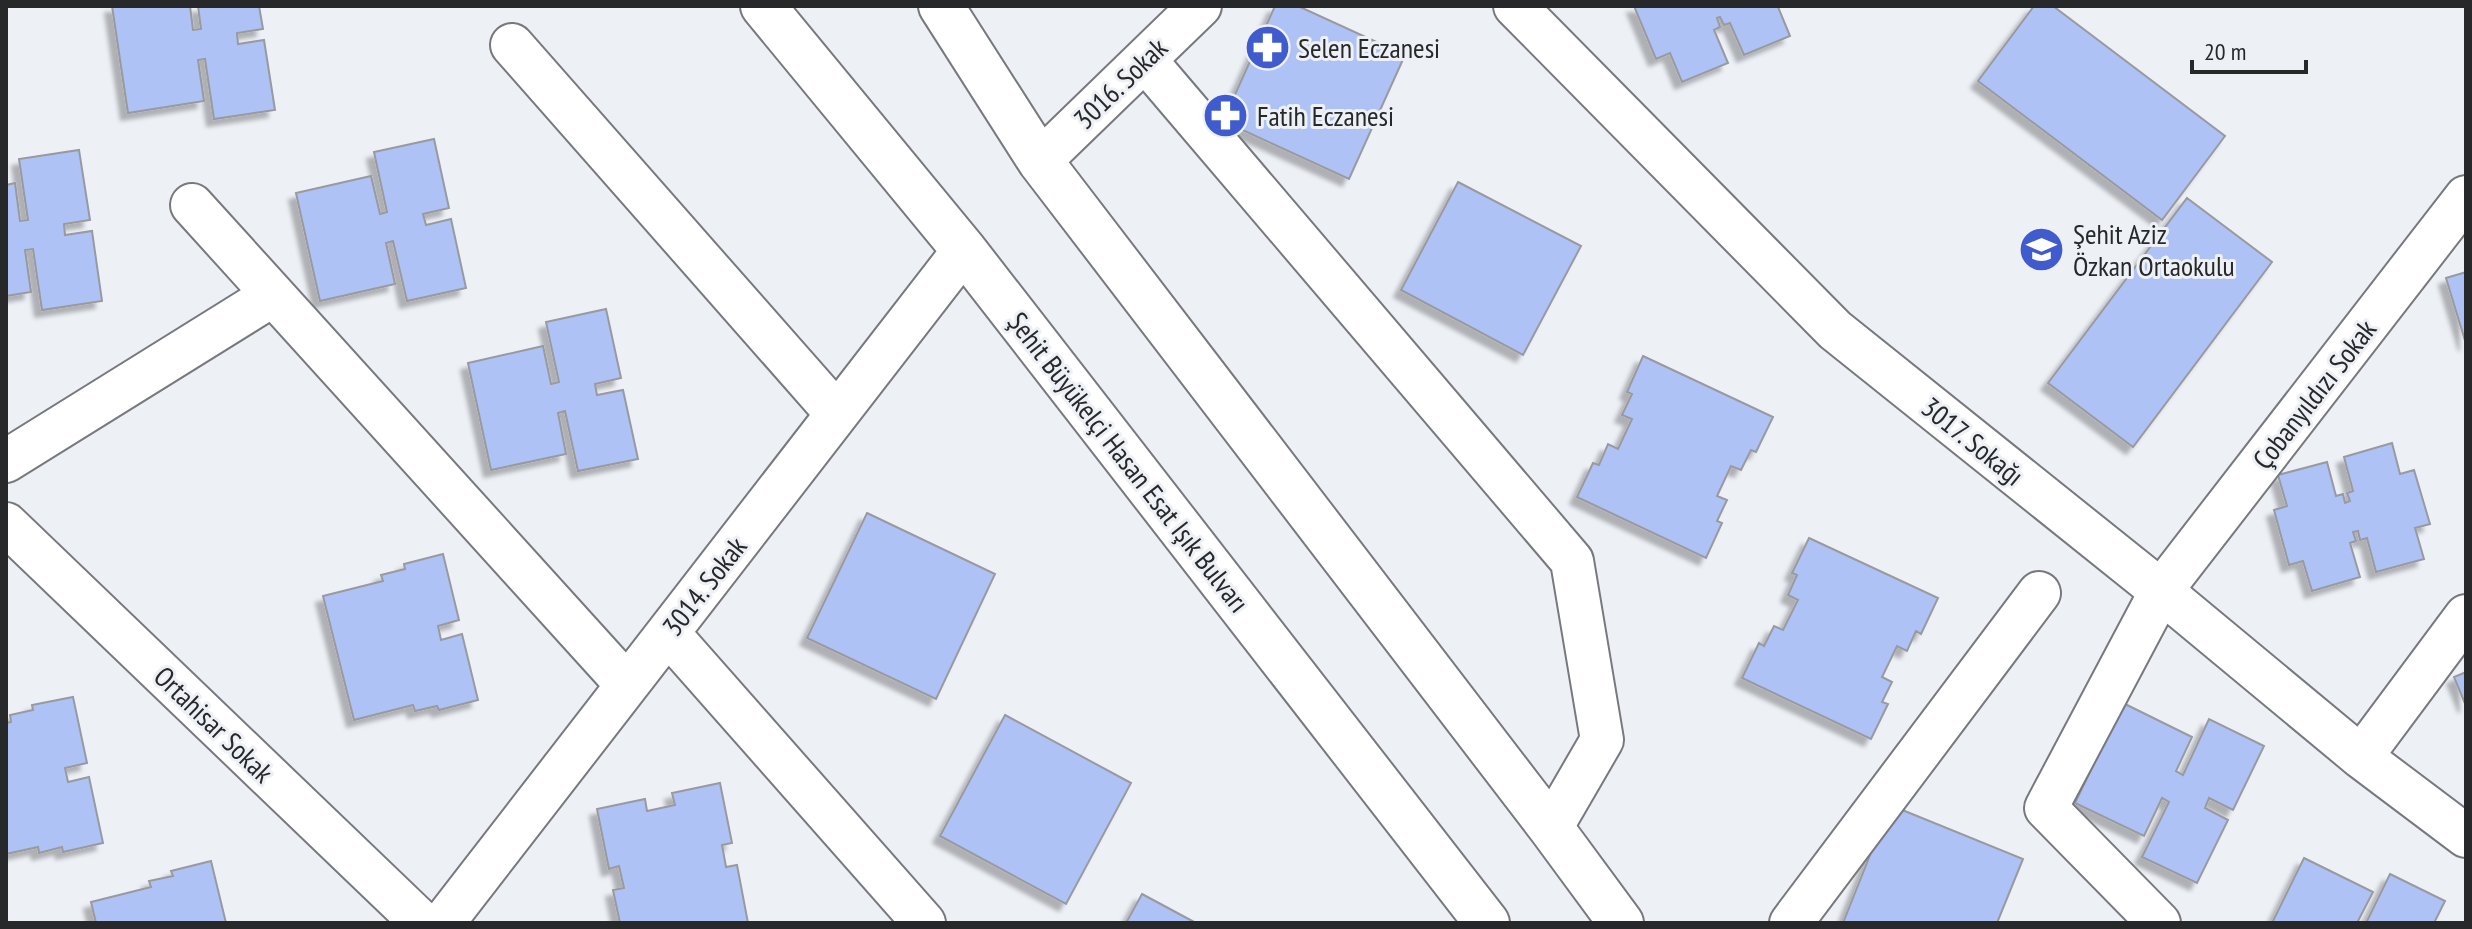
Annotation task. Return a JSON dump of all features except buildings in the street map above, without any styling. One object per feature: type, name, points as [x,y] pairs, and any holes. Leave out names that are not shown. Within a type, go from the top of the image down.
[{"type":"main road","name":"Şehit Büyükelçi Hasan Esat Işık Bulvarı","points":[[763,6],[964,250],[1487,923]]},
{"type":"main road","points":[[941,6],[1040,161],[1621,923]]},
{"type":"street","name":"3016. Sokak","points":[[1040,161],[1200,6]]},
{"type":"street","name":"3017. Sokağı","points":[[1520,7],[1835,330],[2161,591],[2361,757],[2466,836]]},
{"type":"street","points":[[512,45],[837,414]]},
{"type":"street","points":[[1145,60],[1572,561],[1602,740],[1551,828]]},
{"type":"street","name":"Çobanyıldızı Sokak","points":[[2159,923],[2046,808],[2161,591],[2466,197]]},
{"type":"street","points":[[192,205],[627,685]]},
{"type":"street","name":"3014. Sokak","points":[[443,923],[964,250]]},
{"type":"street","points":[[6,461],[273,295]]},
{"type":"street","name":"Ortahisar Sokak","points":[[6,524],[422,923]]},
{"type":"street","points":[[1791,923],[2039,593]]},
{"type":"street","points":[[2361,757],[2466,616]]},
{"type":"street","points":[[668,633],[924,923]]},
{"type":"place","name":"Selen Eczanesi","points":[[1267,47]]},
{"type":"place","name":"Fatih Eczanesi","points":[[1226,115]]},
{"type":"place","name":"Şehit Aziz Özkan Ortaokulu","points":[[2042,249]]}]
